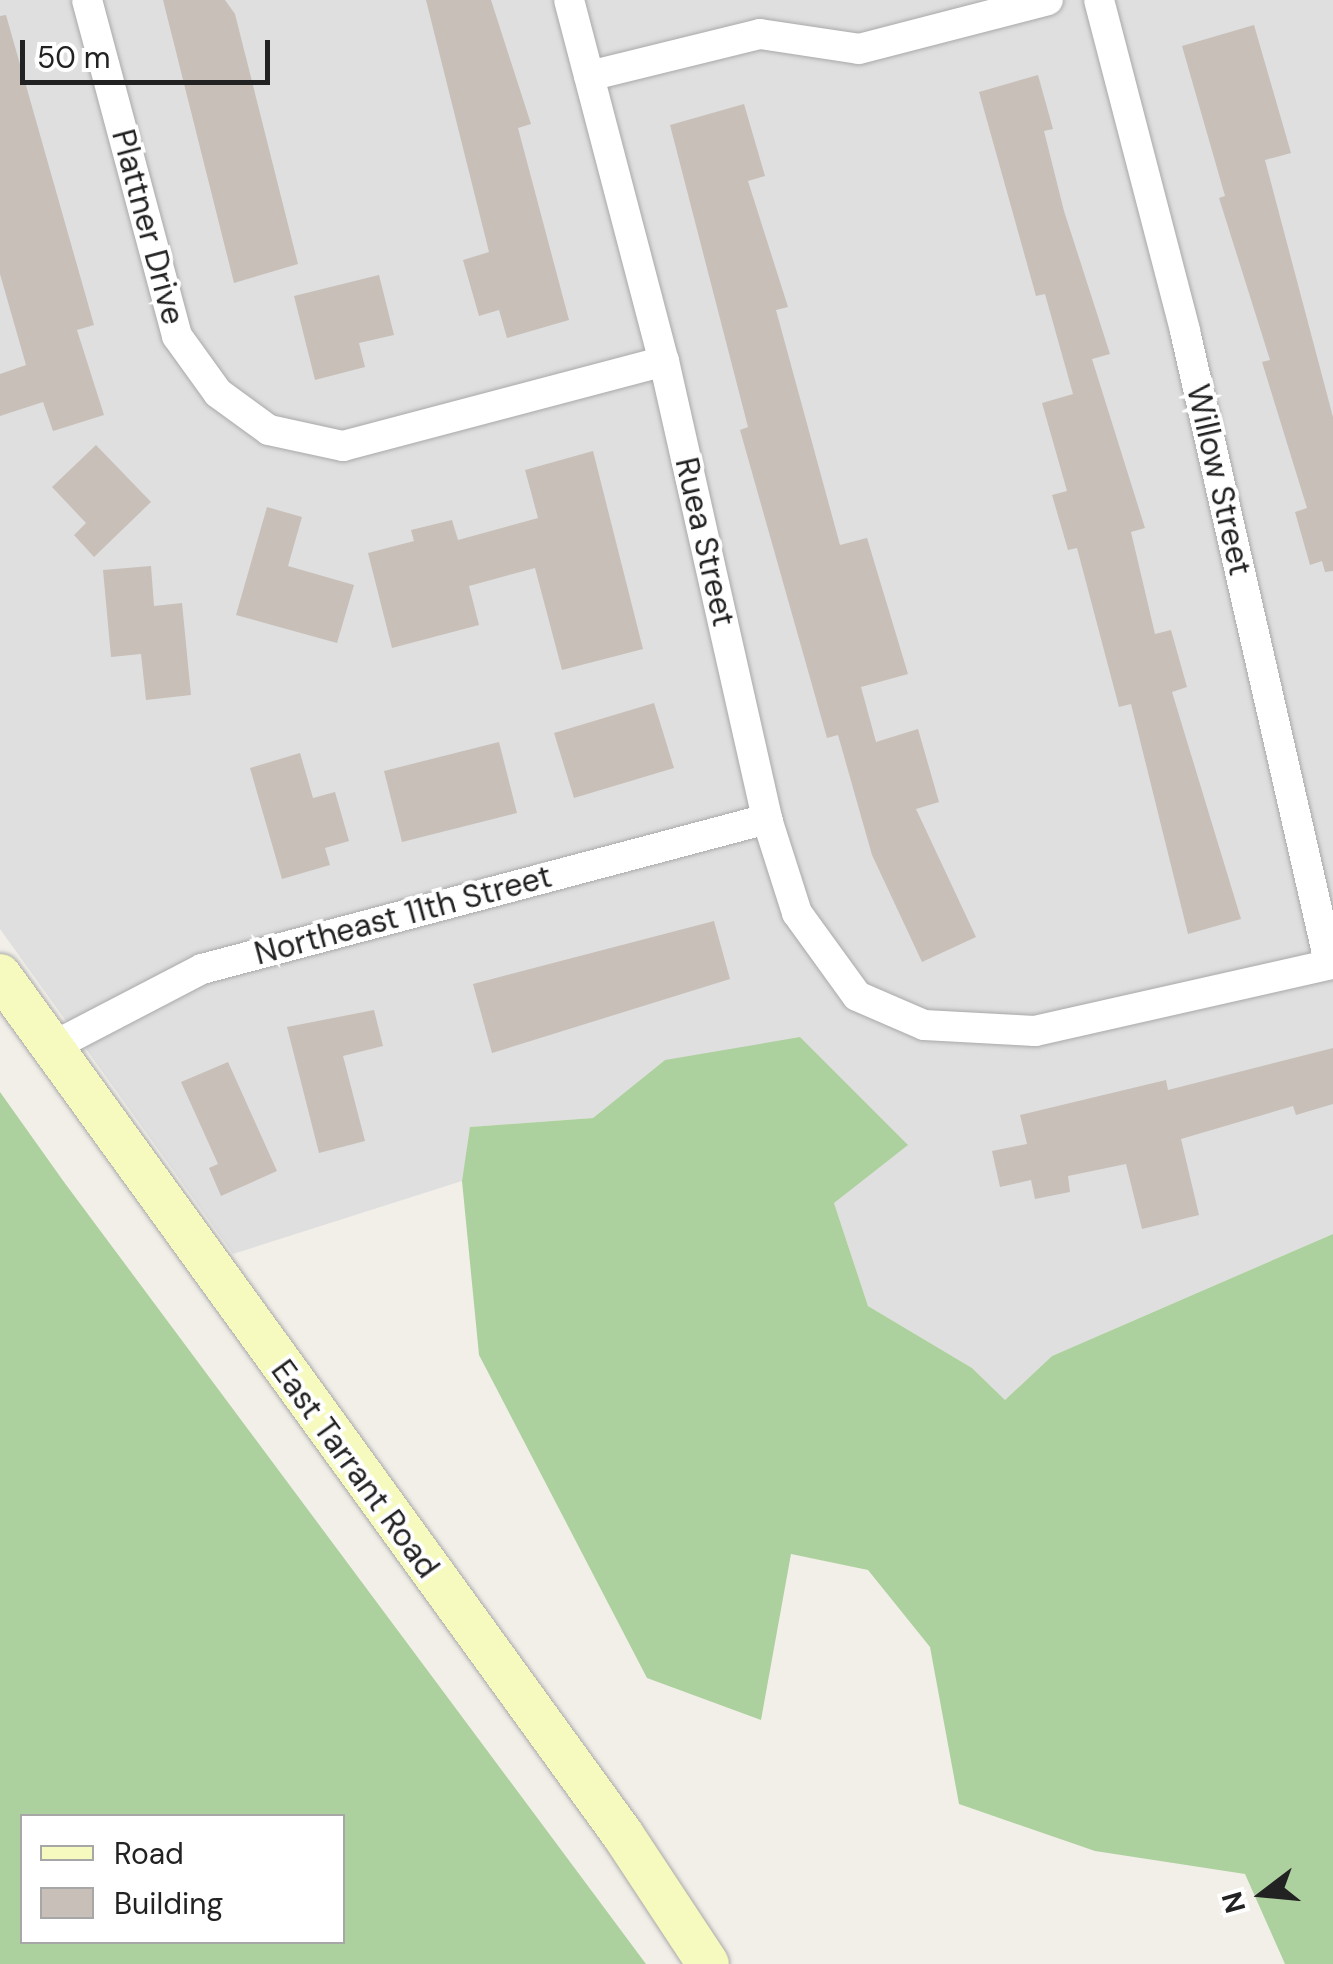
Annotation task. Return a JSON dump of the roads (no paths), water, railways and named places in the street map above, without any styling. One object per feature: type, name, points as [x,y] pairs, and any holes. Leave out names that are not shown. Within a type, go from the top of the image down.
[{"type":"street","name":"Plattner Drive","points":[[87,0],[176,336],[218,393],[269,430],[343,446],[664,362]]},
{"type":"street","name":"Ruea Street","points":[[569,0],[664,362],[767,819],[798,913],[857,996],[924,1025],[1035,1031],[1331,963]]},
{"type":"street","points":[[589,76],[760,34],[859,49],[1048,0]]},
{"type":"street","name":"Willow Street","points":[[1099,0],[1185,331],[1331,963]]},
{"type":"street","name":"Northeast 11th Street","points":[[52,1047],[202,968],[767,819]]},
{"type":"street","name":"East Tarrant Road","points":[[0,975],[622,1835],[708,1964]]}]
